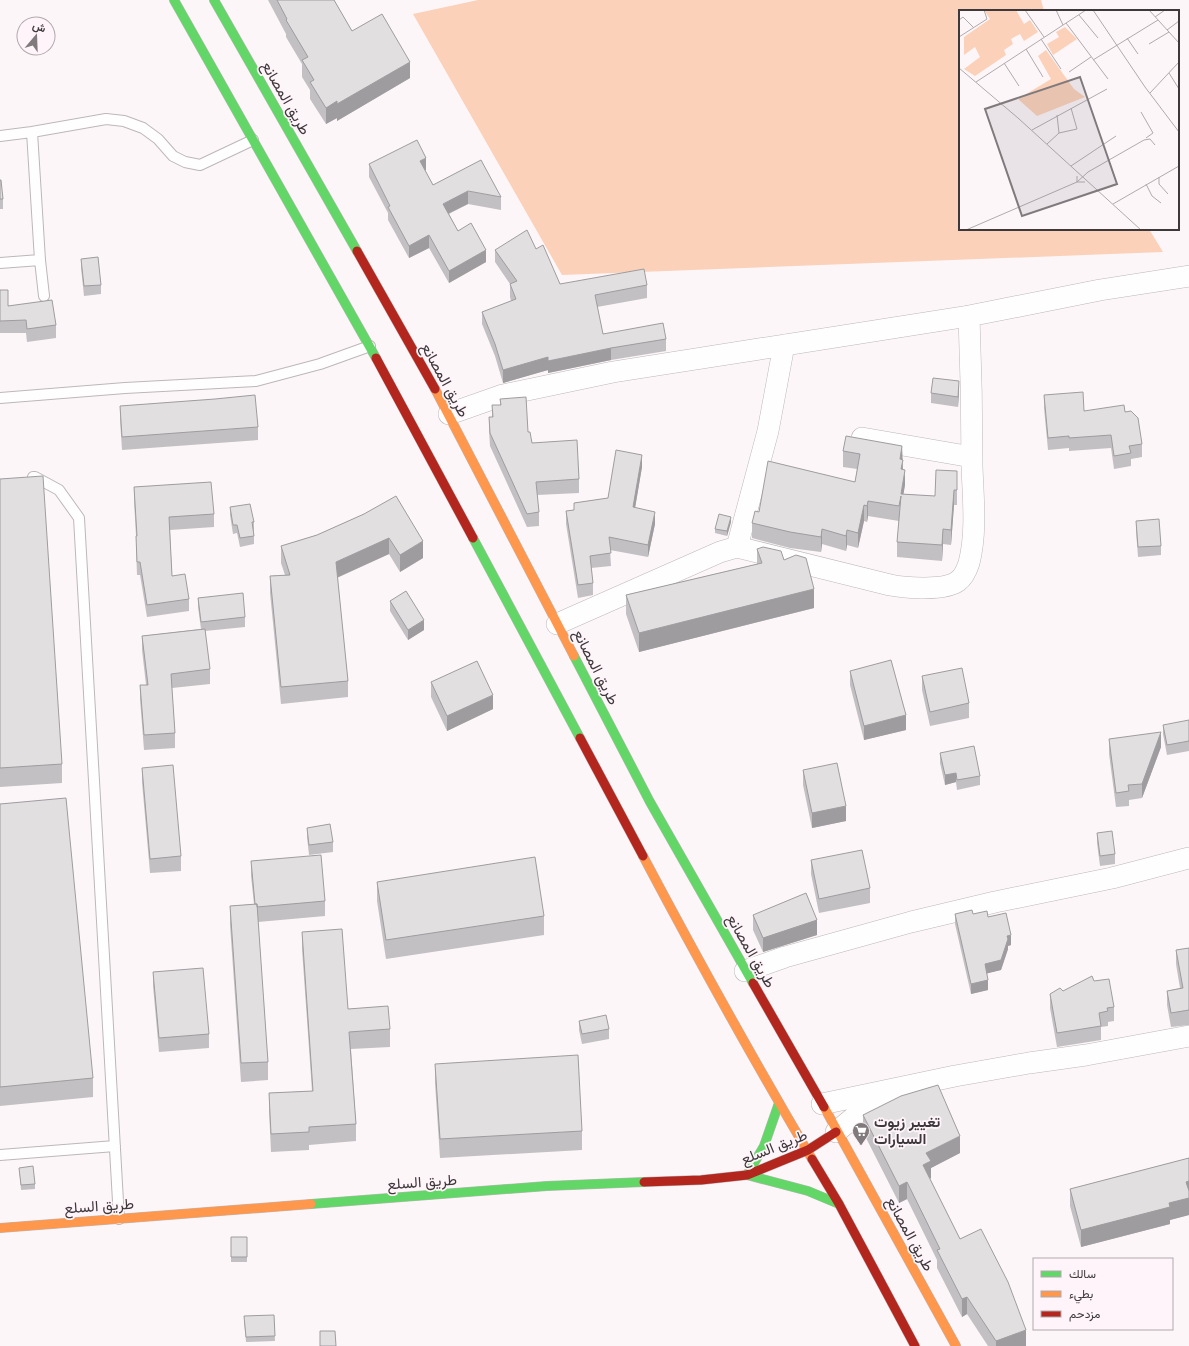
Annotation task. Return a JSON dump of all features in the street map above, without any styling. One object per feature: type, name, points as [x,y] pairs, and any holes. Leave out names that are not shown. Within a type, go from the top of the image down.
[{"type":"main road","points":[[174,0],[370,346],[527,637],[692,949],[779,1103],[840,1204],[859,1243],[915,1346]]},
{"type":"main road","name":"طريق المصانع","points":[[214,0],[449,414],[650,802],[822,1104],[836,1132],[956,1346]]},
{"type":"main road","points":[[779,1103],[764,1146],[747,1174],[808,1191],[840,1204]]},
{"type":"main road","name":"طريق السلع","points":[[0,1228],[547,1186],[701,1180],[747,1174],[808,1150],[836,1132]]},
{"type":"street","points":[[449,414],[503,395],[613,372],[969,316],[1100,290],[1189,276]]},
{"type":"street","points":[[557,624],[720,552],[737,547],[906,588],[948,586],[958,582],[964,575],[969,564],[972,543],[972,396],[969,316]]},
{"type":"street","points":[[737,547],[768,431],[784,345]]},
{"type":"street","points":[[862,438],[972,457]]},
{"type":"street","points":[[745,971],[785,957],[911,922],[1002,900],[1112,878],[1189,858]]},
{"type":"street","points":[[822,1104],[955,1076],[1093,1054],[1189,1036]]},
{"type":"street","points":[[836,1132],[853,1118],[911,1097],[1189,1047]]},
{"type":"lane","points":[[0,136],[106,119],[124,121],[143,128],[158,139],[173,156],[185,162],[200,165],[253,140]]},
{"type":"lane","points":[[32,132],[40,260],[44,296]]},
{"type":"lane","points":[[0,263],[40,260]]},
{"type":"lane","points":[[0,398],[125,388],[256,381],[320,364],[370,346]]},
{"type":"lane","points":[[21,478],[35,477],[59,490],[79,518],[119,1219]]},
{"type":"lane","points":[[0,1155],[115,1146]]},
{"type":"shaded area","points":[[478,0],[1041,0],[1044,10],[959,10],[959,230],[1150,230],[1163,252],[562,275],[413,14]]},
{"type":"building","points":[[277,0],[334,0],[352,31],[382,14],[410,62],[337,104],[337,101],[326,108],[310,82],[314,80],[302,60],[308,57],[286,20],[287,19]]},
{"type":"building","points":[[417,140],[426,158],[420,161],[433,185],[481,160],[501,197],[468,191],[443,204],[458,231],[471,223],[486,250],[449,271],[429,235],[409,246],[388,207],[390,206],[369,164]]},
{"type":"building","points":[[1,180],[3,199],[0,199]]},
{"type":"building","points":[[527,230],[536,249],[543,245],[560,284],[644,269],[647,285],[595,295],[603,334],[663,323],[666,339],[611,348],[548,361],[548,357],[503,370],[495,344],[482,312],[516,299],[510,284],[517,281],[495,250]]},
{"type":"building","points":[[98,257],[101,285],[84,286],[81,259]]},
{"type":"building","points":[[0,290],[8,290],[8,306],[52,300],[56,325],[27,329],[26,320],[0,321]]},
{"type":"building","points":[[933,378],[959,381],[958,397],[931,393]]},
{"type":"building","points":[[1083,392],[1084,411],[1124,405],[1125,412],[1131,411],[1138,418],[1142,444],[1129,446],[1131,453],[1114,456],[1111,435],[1048,438],[1044,395]]},
{"type":"building","points":[[255,395],[258,427],[122,437],[120,406]]},
{"type":"building","points":[[526,397],[528,432],[530,432],[532,443],[577,440],[579,479],[536,482],[539,512],[527,514],[490,433],[489,417],[493,417],[492,405],[501,405],[500,399]]},
{"type":"building","points":[[846,436],[902,446],[900,459],[903,460],[901,469],[905,470],[901,494],[935,496],[936,470],[957,471],[957,490],[954,490],[951,530],[943,529],[942,545],[897,542],[901,496],[899,506],[868,501],[867,506],[864,505],[858,533],[847,530],[846,536],[822,529],[821,537],[790,532],[752,523],[755,511],[759,512],[768,461],[855,482],[860,454],[843,451]]},
{"type":"building","points":[[616,450],[642,455],[633,507],[655,512],[648,545],[609,537],[611,553],[590,556],[593,583],[578,585],[566,511],[574,510],[574,503],[608,498]]},
{"type":"building","points":[[43,476],[62,764],[0,768],[0,479]]},
{"type":"building","points":[[211,482],[214,514],[169,517],[172,576],[185,574],[189,599],[147,605],[140,562],[137,562],[134,487]]},
{"type":"building","points":[[396,496],[423,541],[400,555],[389,538],[336,562],[348,681],[281,687],[270,576],[290,575],[281,546],[317,535],[364,514]]},
{"type":"building","points":[[250,504],[254,522],[252,522],[254,536],[240,538],[237,525],[233,525],[230,507]]},
{"type":"building","points":[[719,514],[731,517],[727,531],[715,529]]},
{"type":"building","points":[[1159,519],[1161,546],[1138,547],[1136,521]]},
{"type":"building","points":[[763,547],[781,551],[784,560],[796,555],[806,558],[814,589],[639,633],[626,595],[762,563],[757,549]]},
{"type":"building","points":[[406,591],[424,620],[408,630],[390,601]]},
{"type":"building","points":[[243,593],[245,617],[201,622],[198,598]]},
{"type":"building","points":[[205,629],[210,669],[171,674],[175,733],[144,735],[140,685],[148,685],[142,636]]},
{"type":"building","points":[[891,660],[906,715],[864,726],[850,671]]},
{"type":"building","points":[[477,661],[493,695],[447,716],[431,682]]},
{"type":"building","points":[[962,668],[969,703],[930,712],[922,676]]},
{"type":"building","points":[[1189,720],[1189,741],[1167,745],[1163,725]]},
{"type":"building","points":[[1161,732],[1142,784],[1128,785],[1129,791],[1116,793],[1109,739]]},
{"type":"building","points":[[974,746],[980,776],[957,780],[956,773],[945,775],[940,753]]},
{"type":"building","points":[[837,763],[846,806],[812,813],[803,770]]},
{"type":"building","points":[[173,765],[181,856],[150,859],[142,768]]},
{"type":"building","points":[[66,798],[93,1078],[0,1087],[0,804]]},
{"type":"building","points":[[330,824],[333,842],[309,845],[307,828]]},
{"type":"building","points":[[1112,831],[1115,854],[1100,856],[1097,833]]},
{"type":"building","points":[[862,850],[870,888],[819,899],[811,860]]},
{"type":"building","points":[[321,855],[325,901],[257,907],[257,904],[255,904],[251,861]]},
{"type":"building","points":[[535,857],[544,916],[386,940],[377,882]]},
{"type":"building","points":[[806,893],[817,920],[763,938],[753,915]]},
{"type":"building","points":[[257,904],[268,1062],[241,1063],[230,906]]},
{"type":"building","points":[[972,910],[973,914],[987,911],[988,917],[1006,913],[1011,935],[1007,936],[1008,939],[1001,960],[985,964],[988,980],[971,984],[955,914]]},
{"type":"building","points":[[342,929],[348,1009],[388,1006],[390,1029],[349,1032],[356,1124],[309,1127],[309,1132],[271,1134],[269,1093],[313,1091],[302,932]]},
{"type":"building","points":[[1189,948],[1189,1010],[1171,1013],[1167,991],[1183,988],[1176,950]]},
{"type":"building","points":[[203,968],[209,1034],[159,1038],[153,972]]},
{"type":"building","points":[[1092,976],[1094,981],[1109,979],[1114,1007],[1107,1008],[1108,1011],[1099,1013],[1101,1026],[1057,1033],[1050,994],[1060,988],[1063,991]]},
{"type":"building","points":[[606,1015],[609,1029],[582,1034],[579,1021]]},
{"type":"building","points":[[578,1055],[582,1131],[440,1139],[435,1064]]},
{"type":"building","points":[[938,1085],[960,1136],[926,1153],[931,1161],[923,1165],[960,1239],[981,1229],[1008,1282],[1026,1330],[996,1341],[967,1297],[962,1299],[937,1250],[940,1249],[907,1182],[899,1186],[863,1115],[901,1096]]},
{"type":"building","points":[[1189,1158],[1189,1181],[1186,1182],[1189,1191],[1189,1198],[1169,1203],[1170,1207],[1081,1230],[1070,1189]]},
{"type":"building","points":[[33,1166],[35,1184],[21,1185],[19,1168]]},
{"type":"building","points":[[231,1237],[247,1237],[247,1257],[231,1257]]},
{"type":"building","points":[[274,1315],[275,1336],[246,1337],[244,1316]]},
{"type":"building","points":[[320,1331],[335,1331],[336,1346],[320,1346]]},
{"type":"traffic: fast","points":[[174,0],[376,358]]},
{"type":"traffic: fast","points":[[214,0],[357,251]]},
{"type":"traffic: fast","points":[[473,538],[580,738]]},
{"type":"traffic: fast","points":[[574,656],[650,802],[753,983]]},
{"type":"traffic: fast","points":[[779,1103],[764,1146],[747,1175],[808,1191],[839,1204]]},
{"type":"traffic: fast","points":[[311,1204],[547,1186],[644,1182]]},
{"type":"traffic: slow","points":[[435,389],[574,656]]},
{"type":"traffic: slow","points":[[643,856],[768,1084],[812,1159]]},
{"type":"traffic: slow","points":[[824,1107],[956,1346]]},
{"type":"traffic: slow","points":[[0,1228],[311,1204]]},
{"type":"traffic: jam","points":[[357,251],[435,389]]},
{"type":"traffic: jam","points":[[376,358],[473,538]]},
{"type":"traffic: jam","points":[[580,738],[643,856]]},
{"type":"traffic: jam","points":[[753,983],[824,1107]]},
{"type":"traffic: jam","points":[[644,1182],[701,1180],[747,1175],[808,1150],[836,1132]]},
{"type":"traffic: jam","points":[[812,1159],[839,1204],[915,1346]]},
{"type":"place","name":"تغيير زيوت السيارات","points":[[861,1146]]}]
